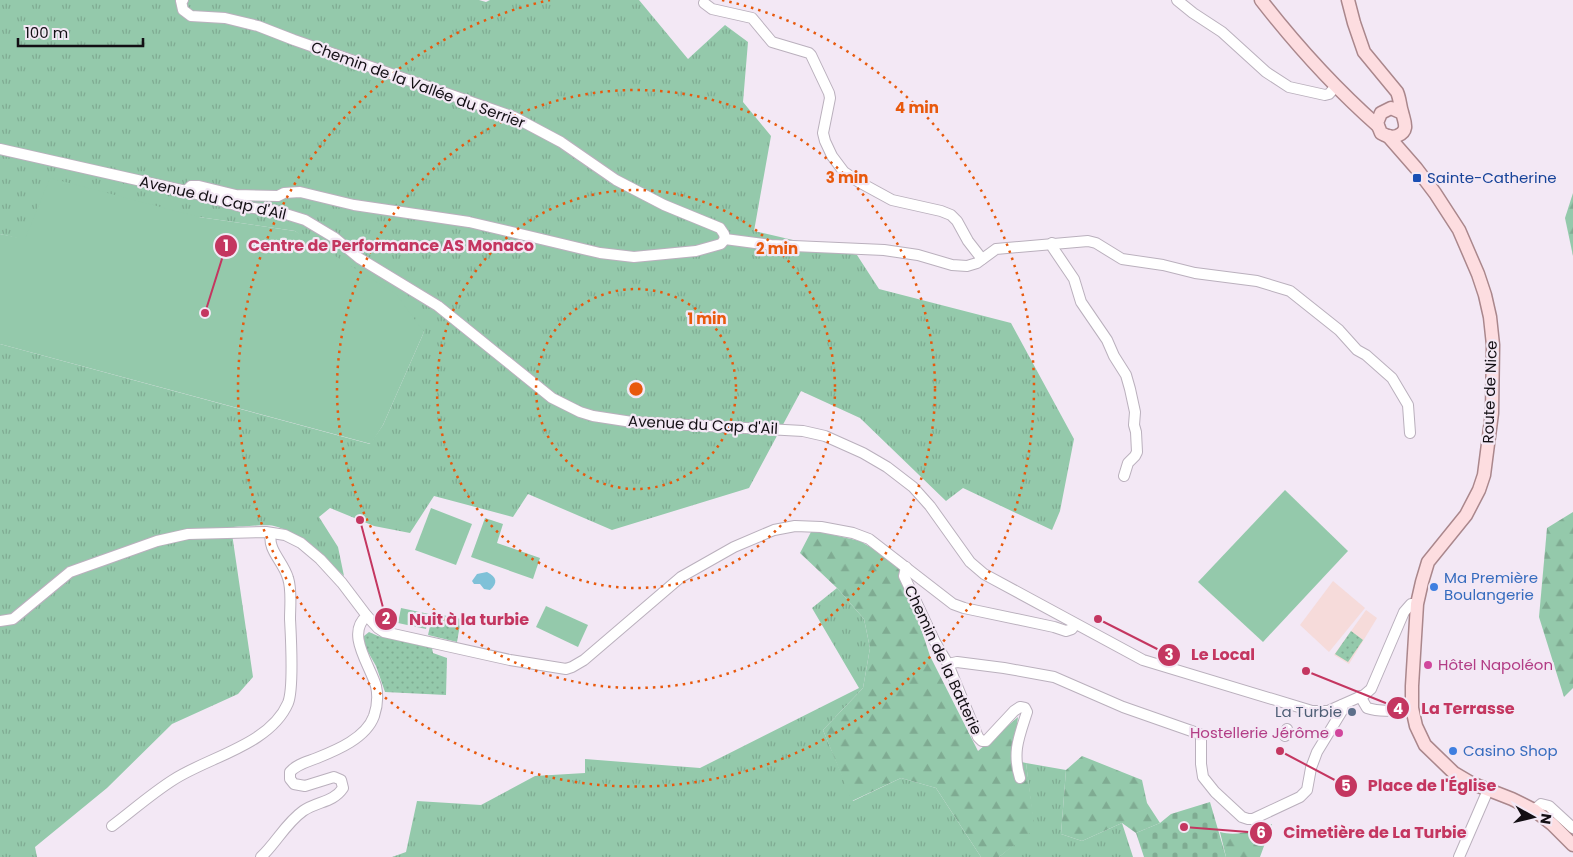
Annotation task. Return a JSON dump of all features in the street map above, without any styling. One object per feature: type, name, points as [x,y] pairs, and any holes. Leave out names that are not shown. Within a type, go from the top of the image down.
[{"type":"main road","points":[[1261,0],[1288,34],[1336,86],[1378,126],[1382,133],[1388,136],[1396,136],[1402,132],[1406,124],[1404,116],[1391,111],[1370,112],[1361,109]]},
{"type":"main road","points":[[1348,0],[1364,52],[1393,85],[1394,99],[1391,111],[1378,119],[1378,126]]},
{"type":"main road","name":"Route de Nice","points":[[1402,132],[1404,148],[1408,159]]},
{"type":"main road","name":"Route de Nice","points":[[1388,136],[1435,193],[1452,217],[1469,252],[1485,295],[1490,318],[1493,369],[1486,467],[1479,490],[1466,515],[1428,562],[1417,604],[1412,708],[1416,726],[1420,737],[1431,752],[1454,773],[1534,810],[1552,824],[1573,845]]},
{"type":"street","name":"Chemin de la Vallée du Serrier","points":[[183,0],[181,1],[183,10],[191,16],[225,18],[258,26],[514,117],[561,142],[616,180],[664,205],[720,228],[725,239]]},
{"type":"street","points":[[1177,0],[1192,13],[1222,32],[1266,72],[1289,87],[1325,95],[1329,94],[1336,86]]},
{"type":"street","points":[[704,3],[712,8],[752,18],[772,42],[812,55],[829,93],[830,98],[823,133],[825,141],[838,165],[851,177],[892,200],[951,215],[982,259]]},
{"type":"street","name":"Avenue du Cap d'Ail","points":[[0,149],[186,191],[239,206],[276,211],[305,220],[335,238],[359,258],[438,306],[552,398],[580,412],[608,419],[632,422],[803,430],[825,436],[863,453],[887,467],[913,487],[930,506],[976,568],[1142,660],[1312,711],[1328,711],[1364,694]]},
{"type":"street","points":[[186,191],[191,186],[199,186],[236,195],[278,196],[284,193],[300,192],[354,205],[468,222],[600,253],[634,257],[696,250],[720,244],[725,239],[771,245],[884,250],[918,255],[952,266],[968,266],[977,263],[996,249],[1092,241],[1122,259],[1164,264],[1195,273],[1257,281],[1290,292],[1339,330],[1357,350],[1366,355],[1392,378],[1408,405],[1410,433]]},
{"type":"street","points":[[276,211],[278,196]]},
{"type":"street","points":[[1052,243],[1053,248],[1074,279],[1081,302],[1107,340],[1126,375],[1135,412],[1136,452],[1135,456],[1128,463],[1124,476]]},
{"type":"street","points":[[0,621],[13,619],[70,572],[157,541],[188,534],[271,533],[285,535],[301,543],[320,559],[378,628],[384,632],[501,658],[566,668],[572,667],[584,660],[681,577],[734,547],[774,530],[803,525],[853,533],[869,539],[953,604],[1054,627],[1066,632],[1072,629],[1075,624]]},
{"type":"street","points":[[112,826],[173,780],[197,766],[240,747],[259,736],[282,715],[289,701],[291,677],[289,586],[284,568],[272,549],[271,533]]},
{"type":"street","name":"Chemin de la Batterie","points":[[906,568],[904,576],[948,664],[978,738],[982,741],[986,740],[1014,711],[1020,707],[1025,708],[1027,712],[1016,745],[1015,758],[1020,778]]},
{"type":"street","points":[[1412,708],[1390,711],[1367,708],[1364,694],[1374,686],[1404,612],[1411,604],[1417,604]]},
{"type":"street","points":[[261,857],[270,849],[288,825],[304,810],[338,796],[343,788],[341,780],[334,777],[305,786],[294,784],[290,779],[290,772],[295,767],[330,753],[350,742],[367,729],[374,717],[377,703],[377,688],[357,634],[361,621],[368,616]]},
{"type":"street","points":[[948,664],[957,662],[1054,677],[1123,707],[1200,734],[1202,738],[1201,764],[1203,777],[1215,792],[1242,817],[1248,819],[1262,815],[1304,794],[1309,784],[1311,768],[1317,752],[1342,711],[1342,705]]},
{"type":"street","points":[[1460,857],[1488,790]]},
{"type":"street","points":[[1534,810],[1541,804],[1550,806],[1573,828]]},
{"type":"shaded area","points":[[1333,581],[1365,608],[1329,652],[1300,625]]},
{"type":"shaded area","points":[[1366,610],[1377,618],[1349,664],[1334,655]]},
{"type":"green space","points":[[0,0],[479,0],[486,2],[490,0],[639,0],[688,59],[725,25],[748,42],[743,102],[771,136],[754,231],[857,255],[879,289],[1011,323],[1074,439],[1060,511],[1052,530],[963,488],[946,501],[860,418],[801,391],[749,488],[612,530],[528,494],[513,517],[434,496],[410,533],[374,526],[330,508],[319,517],[338,547],[344,576],[302,540],[283,529],[270,525],[231,527],[253,677],[238,694],[172,724],[107,788],[35,847],[37,857],[0,857],[0,344],[370,444],[383,425],[424,332],[295,231],[199,217],[25,240],[0,234]]},
{"type":"green space","points":[[50,178],[199,217],[295,231],[396,294],[424,332],[383,425],[371,444],[0,344],[0,234],[25,239]]},
{"type":"green space","points":[[1573,193],[1573,256],[1565,218]]},
{"type":"green space","points":[[1285,490],[1348,551],[1263,642],[1198,582]]},
{"type":"green space","points":[[431,508],[472,524],[456,565],[415,550]]},
{"type":"green space","points":[[1573,512],[1573,688],[1564,697],[1539,617],[1547,528]]},
{"type":"green space","points":[[485,518],[503,524],[497,543],[540,558],[533,579],[471,557]]},
{"type":"green space","points":[[812,530],[860,541],[900,565],[930,656],[978,751],[1018,717],[1013,760],[1026,763],[1035,829],[999,857],[981,857],[936,788],[901,778],[852,801],[823,730],[863,688],[870,648],[864,619],[837,588],[800,553]]},
{"type":"green space","points":[[837,588],[864,619],[870,648],[863,688],[823,730],[853,801],[901,778],[936,788],[981,857],[392,857],[406,852],[417,801],[481,805],[535,776],[585,773],[585,759],[700,768],[859,688],[812,608]]},
{"type":"green space","points":[[546,606],[588,625],[578,647],[536,627]]},
{"type":"green space","points":[[401,608],[429,614],[426,629],[398,623]]},
{"type":"green space","points":[[433,613],[461,619],[457,642],[428,635]]},
{"type":"green space","points":[[1351,631],[1363,640],[1348,662],[1335,654]]},
{"type":"green space","points":[[369,632],[378,636],[432,648],[433,653],[447,658],[446,695],[385,692],[376,666],[364,645],[364,636]]},
{"type":"green space","points":[[1082,756],[1142,780],[1147,803],[1160,823],[1136,833],[1122,823],[1082,841],[1061,834],[1066,770]]},
{"type":"green space","points":[[1026,763],[1066,770],[1061,834],[1082,841],[1122,823],[1133,857],[999,857],[1034,828]]},
{"type":"green space","points":[[1210,802],[1226,857],[1144,857],[1136,833],[1160,823],[1171,814]]},
{"type":"green space","points":[[1272,824],[1260,857],[1226,857],[1220,832],[1240,833]]},
{"type":"water","points":[[487,572],[495,580],[490,590],[484,589],[480,584],[474,584],[472,581],[477,574]]},
{"type":"place","name":"Sainte-Catherine","points":[[1417,178]]},
{"type":"place","name":"Centre de Performance AS Monaco","points":[[205,313]]},
{"type":"place","name":"Nuit à la turbie","points":[[360,520]]},
{"type":"place","name":"Ma Première Boulangerie","points":[[1434,587]]},
{"type":"place","name":"Le Local","points":[[1098,619]]},
{"type":"place","name":"Hôtel Napoléon","points":[[1428,665]]},
{"type":"place","name":"La Terrasse","points":[[1306,671]]},
{"type":"place","name":"La Turbie","points":[[1352,712]]},
{"type":"place","name":"Hostellerie Jérôme","points":[[1339,733]]},
{"type":"place","name":"Place de l'Église","points":[[1280,751]]},
{"type":"place","name":"Casino Shop","points":[[1453,751]]},
{"type":"place","name":"Cimetière de La Turbie","points":[[1184,827]]}]
